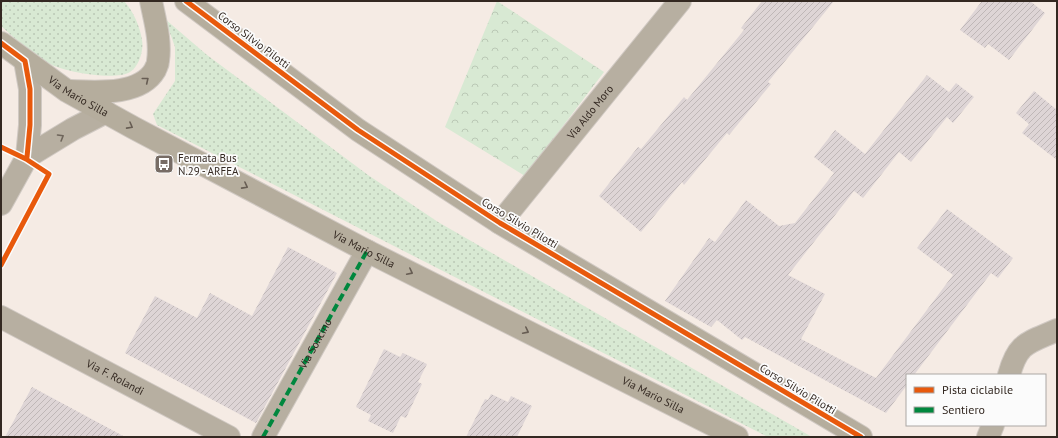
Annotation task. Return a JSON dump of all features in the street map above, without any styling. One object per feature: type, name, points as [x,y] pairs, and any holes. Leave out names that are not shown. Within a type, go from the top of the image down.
[{"type":"street","points":[[67,91],[100,92],[118,90],[139,85],[151,76],[158,63],[159,43],[151,1]]},
{"type":"street","name":"Corso Silvio Pilotti","points":[[186,1],[358,130],[500,223],[853,435]]},
{"type":"street","name":"Via Aldo Moro","points":[[500,223],[680,1]]},
{"type":"street","name":"Via Mario Silla","points":[[1,43],[67,91],[106,112],[367,251],[737,437]]},
{"type":"street","points":[[1,204],[27,157],[30,125],[30,89],[25,61]]},
{"type":"street","points":[[27,157],[73,129],[106,112]]},
{"type":"street","name":"Via Soncino","points":[[263,437],[367,251]]},
{"type":"street","name":"Via F. Rolandi","points":[[1,316],[229,437]]},
{"type":"street","points":[[1008,374],[1018,352],[1026,344],[1057,330]]},
{"type":"street","points":[[988,437],[993,426]]},
{"type":"green space","points":[[1,1],[124,1],[138,24],[142,44],[140,58],[133,70],[123,75],[103,76],[79,73],[59,68],[31,52],[1,26]]},
{"type":"green space","points":[[497,1],[604,72],[525,176],[445,127]]},
{"type":"green space","points":[[165,19],[207,55],[368,175],[438,222],[812,437],[768,437],[157,125],[153,114],[175,81],[175,47]]},
{"type":"building","points":[[762,1],[834,1],[768,82],[771,84],[729,135],[727,133],[684,185],[682,182],[641,232],[599,196],[638,147],[641,149],[684,97],[687,100],[744,30],[741,28]]},
{"type":"building","points":[[982,1],[1030,1],[1045,13],[1009,60],[988,44],[985,48],[960,30]]},
{"type":"building","points":[[927,75],[949,92],[956,83],[974,97],[953,123],[947,117],[911,162],[899,152],[863,198],[854,191],[788,275],[825,294],[801,339],[876,378],[953,275],[917,248],[947,209],[1013,258],[998,278],[991,273],[915,374],[906,374],[906,386],[886,413],[745,337],[742,340],[717,320],[711,327],[665,301],[709,238],[715,242],[746,200],[779,226],[795,223],[834,173],[814,157],[835,130],[865,154]]},
{"type":"building","points":[[1034,91],[1057,110],[1057,160],[1022,133],[1029,124],[1016,113]]},
{"type":"building","points":[[288,247],[337,273],[256,423],[125,353],[155,296],[197,318],[210,293],[252,316]]},
{"type":"building","points":[[384,349],[400,357],[403,353],[427,364],[418,382],[422,384],[406,418],[401,416],[393,433],[368,421],[371,415],[356,407]]},
{"type":"building","points":[[32,387],[125,437],[5,437]]},
{"type":"building","points":[[491,394],[508,402],[511,396],[532,406],[517,437],[466,437],[485,399],[488,400]]},
{"type":"marked path","points":[[263,437],[367,251]]},
{"type":"cycle path","points":[[186,1],[358,130],[500,223],[861,437]]},
{"type":"cycle path","points":[[1,43],[25,61],[30,89],[30,125],[27,157]]},
{"type":"cycle path","points":[[1,147],[26,159],[49,174],[1,265]]},
{"type":"place","name":"Fermata Bus N.29 - ARFEA","points":[[164,164]]}]
